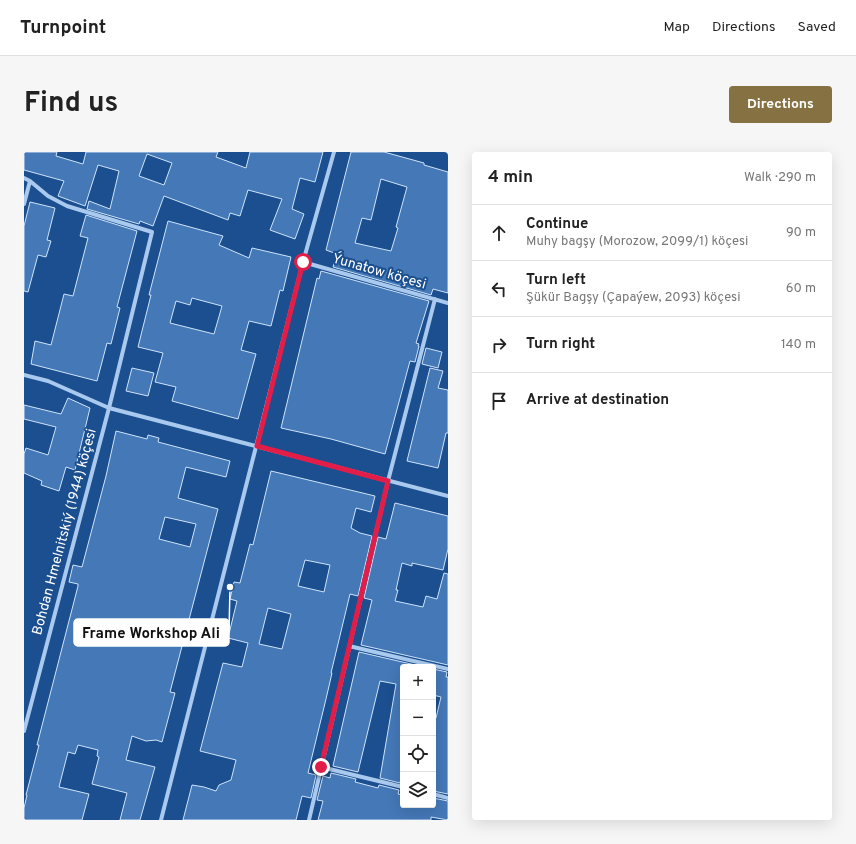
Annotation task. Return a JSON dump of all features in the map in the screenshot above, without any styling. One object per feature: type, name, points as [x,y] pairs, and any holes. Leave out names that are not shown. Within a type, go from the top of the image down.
[{"type":"street","points":[[161,820],[303,262],[334,152]]},
{"type":"street","points":[[24,178],[30,181],[24,204]]},
{"type":"street","name":"Bohdan Hmelnitskiý (1944) köçesi","points":[[24,731],[109,408],[152,232],[67,206],[48,196],[30,181]]},
{"type":"street","name":"Ýunatow köçesi","points":[[303,262],[448,303]]},
{"type":"street","points":[[309,820],[388,481],[435,299]]},
{"type":"street","points":[[24,375],[48,381],[109,408],[448,496]]},
{"type":"street","points":[[349,646],[448,669]]},
{"type":"street","points":[[321,767],[400,786]]},
{"type":"street","points":[[436,795],[448,798]]},
{"type":"building","points":[[24,152],[57,152],[56,156],[83,164],[86,152],[218,152],[216,157],[246,168],[250,152],[323,152],[315,182],[300,178],[292,209],[304,214],[295,239],[270,230],[282,199],[248,190],[240,216],[230,213],[228,220],[164,196],[153,226],[140,221],[139,224],[87,209],[89,201],[110,209],[119,171],[98,165],[85,206],[58,196],[64,181],[24,170]],"holes":[[[147,154],[172,163],[164,185],[139,176]]]},
{"type":"building","points":[[351,152],[384,152],[424,163],[424,165],[448,172],[448,293],[433,289],[431,295],[333,267],[337,254],[326,250]],"holes":[[[381,179],[407,187],[396,227],[398,228],[391,251],[355,243],[362,218],[371,220]]]},
{"type":"building","points":[[30,202],[55,208],[47,240],[51,241],[46,257],[38,255],[28,292],[24,291],[24,226]]},
{"type":"building","points":[[86,215],[137,231],[117,307],[120,308],[111,344],[107,343],[97,381],[31,364],[35,341],[51,345],[64,294],[73,296],[88,238],[80,236]]},
{"type":"building","points":[[168,221],[223,236],[219,245],[249,258],[252,248],[291,257],[283,291],[280,290],[271,326],[249,321],[241,350],[256,354],[238,419],[172,401],[176,387],[155,382],[163,353],[138,347],[151,295],[149,295]],"holes":[[[192,298],[222,306],[214,334],[170,323],[176,301],[190,305]]]},
{"type":"building","points":[[321,271],[429,301],[416,343],[419,344],[419,346],[415,362],[410,361],[385,454],[331,439],[281,428],[317,278],[319,279]]},
{"type":"building","points":[[426,348],[442,352],[438,368],[422,364]]},
{"type":"building","points":[[132,368],[154,373],[148,396],[126,391]]},
{"type":"building","points":[[430,368],[443,371],[438,388],[448,390],[448,433],[446,433],[438,468],[407,461]]},
{"type":"building","points":[[68,398],[90,408],[75,470],[66,467],[59,491],[41,485],[42,481],[24,473],[24,454],[26,448],[48,455],[56,427],[24,419],[24,405],[61,414]]},
{"type":"building","points":[[116,431],[147,439],[148,435],[159,438],[158,442],[230,461],[226,477],[186,467],[178,498],[218,509],[170,692],[175,693],[162,742],[156,740],[146,741],[132,736],[126,760],[155,767],[140,820],[120,820],[127,793],[92,784],[99,757],[97,756],[98,750],[78,745],[75,754],[68,752],[59,787],[89,794],[82,820],[24,820],[26,795],[39,745],[37,745],[78,586],[78,584],[69,582],[73,565],[82,567],[106,476]],"holes":[[[165,517],[196,524],[190,547],[159,539]]]},
{"type":"building","points":[[271,471],[375,496],[371,512],[356,508],[351,528],[360,533],[372,536],[358,596],[350,594],[331,673],[308,773],[316,775],[311,798],[302,796],[296,820],[183,820],[192,785],[216,791],[219,785],[231,780],[236,760],[200,751],[223,663],[242,667],[248,643],[228,638],[237,601],[230,599],[234,582],[240,583],[250,544],[253,545]],"holes":[[[305,560],[330,565],[324,592],[298,586]],[[268,608],[291,614],[282,649],[259,644]]]},
{"type":"building","points":[[395,503],[448,516],[448,549],[443,570],[412,563],[412,566],[402,563],[395,601],[423,607],[426,596],[437,599],[444,573],[448,574],[448,665],[361,645],[372,600],[364,598],[378,537],[386,539]]},
{"type":"building","points":[[359,652],[411,664],[400,664],[400,783],[380,778],[396,684],[380,681],[358,772],[333,766]]},
{"type":"building","points":[[436,670],[447,672],[446,677],[448,677],[448,794],[436,792],[436,718],[441,697],[436,696]]},
{"type":"building","points":[[331,773],[356,779],[355,782],[378,788],[379,785],[399,790],[398,794],[400,794],[400,808],[436,808],[436,799],[448,801],[448,820],[431,817],[431,820],[318,820],[323,801],[317,800],[323,776],[330,778]]},
{"type":"place","name":"Frame Workshop Ali","points":[[230,587]]},
{"type":"route","points":[[303,262],[257,446],[388,481],[321,767]]}]
